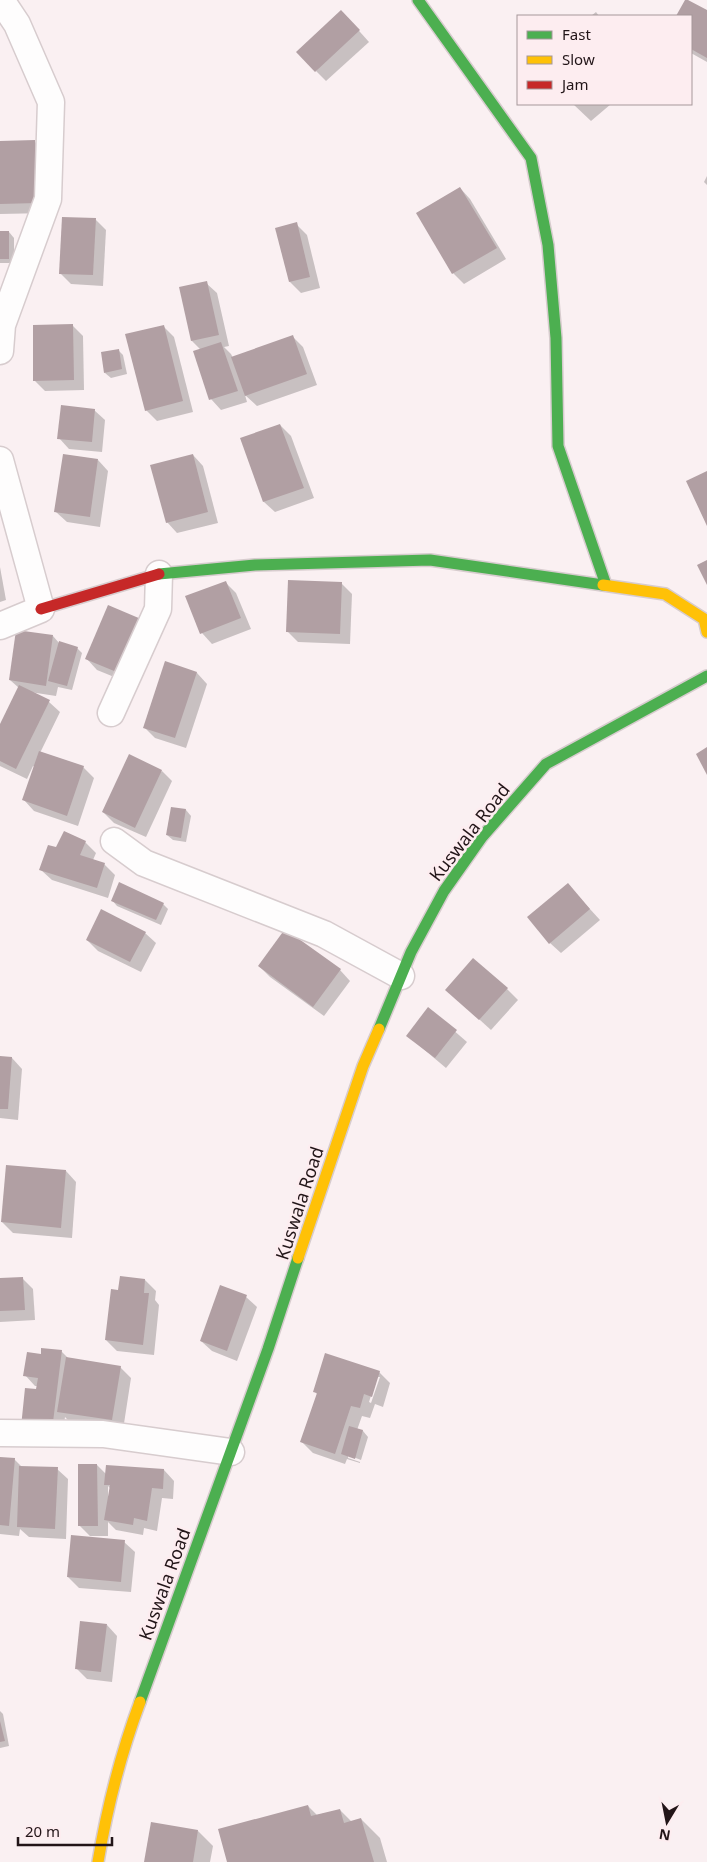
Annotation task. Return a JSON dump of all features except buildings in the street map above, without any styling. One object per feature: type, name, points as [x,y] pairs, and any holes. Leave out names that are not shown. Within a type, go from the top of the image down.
[{"type":"street","points":[[0,351],[2,326],[48,199],[51,102],[18,24],[1,0]]},
{"type":"street","points":[[418,0],[531,158],[548,245],[556,338],[558,446],[606,585]]},
{"type":"street","points":[[0,460],[40,609]]},
{"type":"street","points":[[1,627],[40,609],[159,574],[255,565],[430,560],[665,594],[704,619],[707,632]]},
{"type":"street","points":[[112,713],[158,608],[159,574]]},
{"type":"street","name":"Kuswala Road","points":[[98,1862],[104,1825],[131,1727],[268,1349],[363,1066],[411,952],[444,891],[482,836],[546,764],[707,676]]},
{"type":"street","points":[[114,841],[144,863],[324,934],[401,976]]},
{"type":"street","points":[[0,1433],[103,1434],[231,1452]]},
{"type":"traffic: fast","points":[[418,0],[531,158],[548,245],[556,338],[558,446],[606,585]]},
{"type":"traffic: fast","points":[[159,574],[255,565],[430,560],[603,585]]},
{"type":"traffic: fast","points":[[379,1029],[411,952],[444,891],[482,837],[546,764],[707,676]]},
{"type":"traffic: fast","points":[[140,1702],[268,1349],[298,1258]]},
{"type":"traffic: slow","points":[[603,585],[665,594],[704,619],[707,632]]},
{"type":"traffic: slow","points":[[298,1258],[363,1066],[379,1029]]},
{"type":"traffic: slow","points":[[98,1862],[115,1781],[140,1702]]},
{"type":"traffic: jam","points":[[41,609],[159,574]]}]
